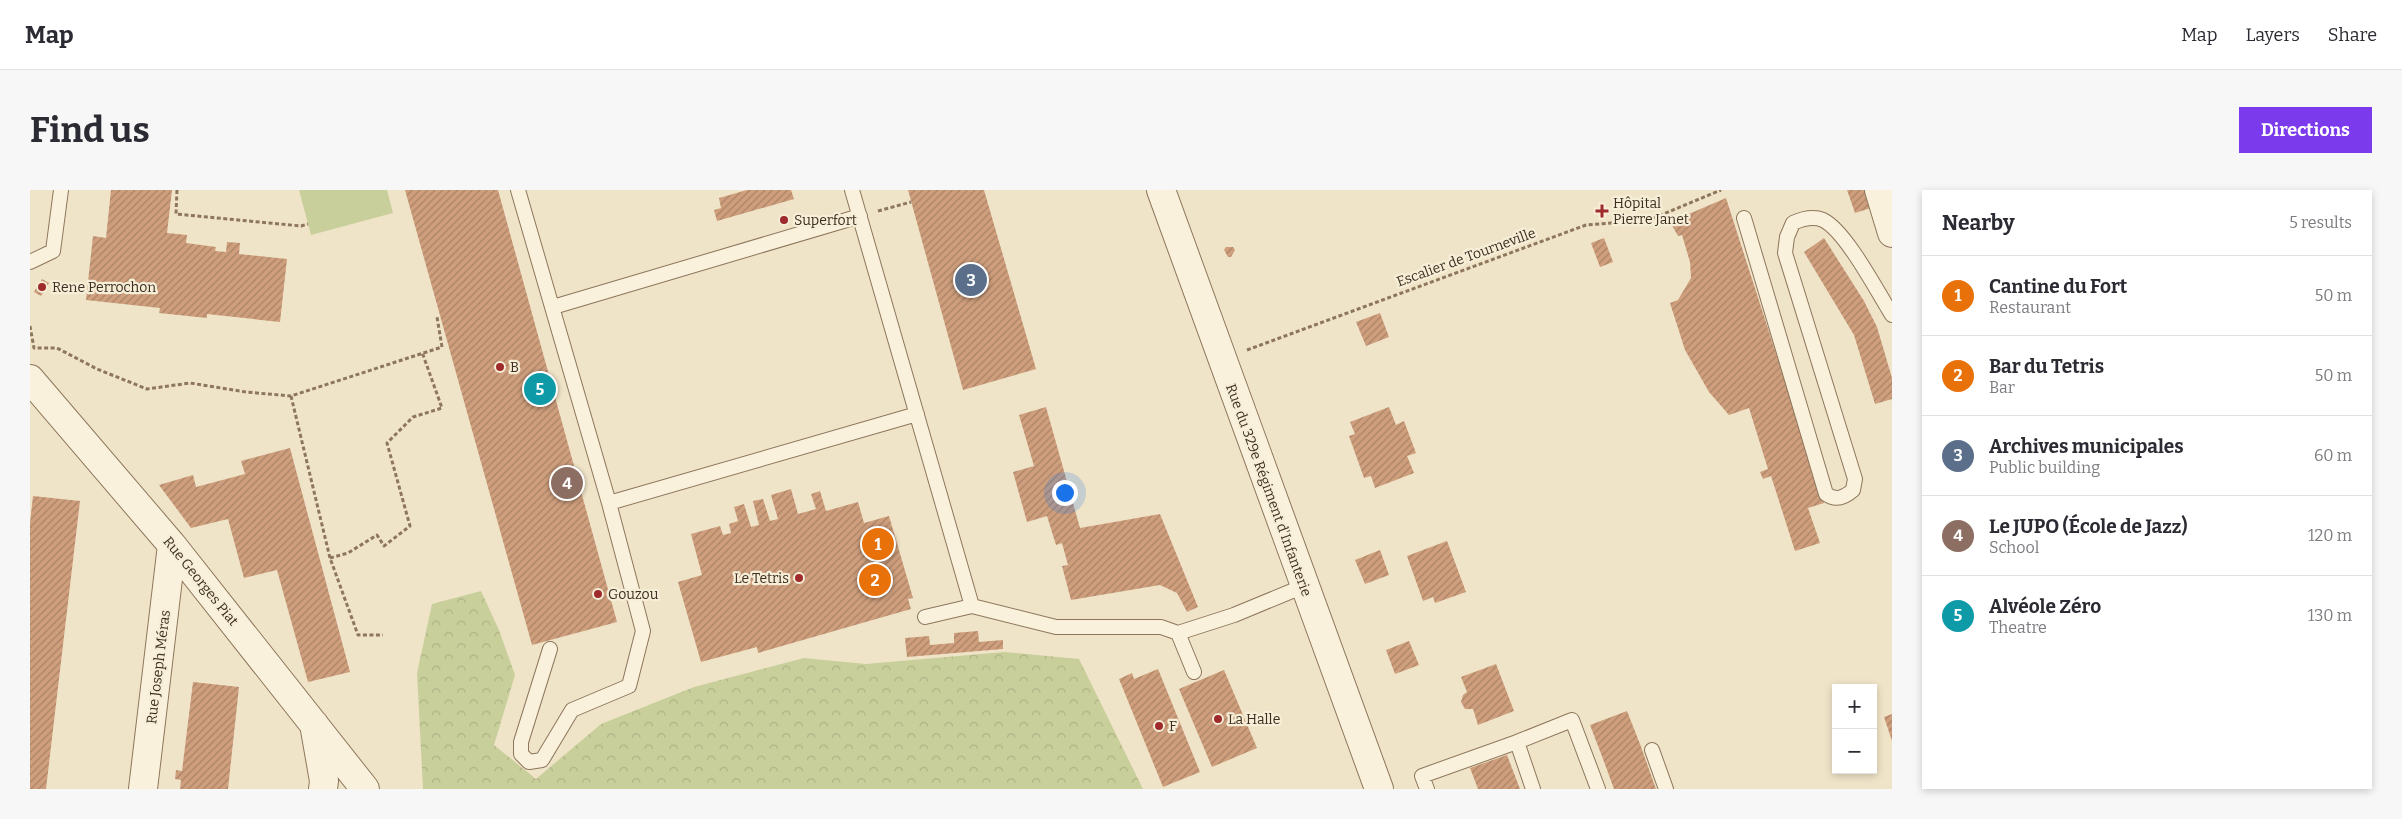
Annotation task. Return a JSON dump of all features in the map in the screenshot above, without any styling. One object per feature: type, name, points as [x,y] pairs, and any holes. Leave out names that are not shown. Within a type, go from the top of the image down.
[{"type":"street","name":"Rue du 329e Régiment d'Infanterie","points":[[1161,190],[1379,789]]},
{"type":"street","points":[[1879,190],[1892,233]]},
{"type":"street","name":"Rue Georges Piat","points":[[30,379],[172,545],[314,722],[365,789]]},
{"type":"street","name":"Rue Joseph Méras","points":[[143,789],[172,545]]},
{"type":"street","points":[[314,722],[324,781],[323,789]]},
{"type":"lane","points":[[30,262],[53,251],[61,190]]},
{"type":"lane","points":[[518,190],[609,503],[643,631],[629,686],[572,710],[542,760],[530,762],[521,754],[521,742],[550,649]]},
{"type":"lane","points":[[852,190],[972,606]]},
{"type":"lane","points":[[553,307],[860,216]]},
{"type":"lane","points":[[1744,218],[1826,494],[1832,498],[1844,498],[1853,490],[1855,479],[1785,253],[1787,237],[1793,223],[1804,218],[1823,220],[1843,238],[1892,315]]},
{"type":"lane","points":[[609,503],[917,414]]},
{"type":"lane","points":[[925,617],[972,606],[1056,627],[1161,627],[1178,633],[1234,615],[1304,586]]},
{"type":"lane","points":[[1178,633],[1194,672]]},
{"type":"lane","points":[[1427,789],[1422,776],[1572,720],[1598,789]]},
{"type":"lane","points":[[1517,742],[1533,789]]},
{"type":"lane","points":[[1652,750],[1666,789]]},
{"type":"path","points":[[177,190],[176,214],[259,223],[302,226],[308,224]]},
{"type":"path","name":"Escalier de Tourneville","points":[[1223,361],[1586,225],[1649,220],[1720,190]]},
{"type":"path","points":[[888,208],[912,202]]},
{"type":"path","points":[[30,326],[34,348],[56,348],[97,369],[147,389],[190,383],[246,392],[290,396],[442,347],[438,317]]},
{"type":"path","points":[[330,558],[348,553],[377,535],[384,546],[410,526],[387,443],[412,417],[442,408],[422,352]]},
{"type":"path","points":[[290,396],[330,558],[358,635],[383,635]]},
{"type":"green space","points":[[299,190],[387,190],[393,213],[311,235]]},
{"type":"green space","points":[[481,591],[499,630],[515,675],[494,745],[536,779],[601,724],[694,687],[804,658],[866,664],[1004,652],[1079,659],[1143,789],[423,789],[417,673],[432,604]]},
{"type":"building","points":[[111,190],[172,190],[167,233],[187,235],[186,243],[216,247],[215,251],[226,252],[227,242],[240,243],[239,254],[287,259],[280,322],[207,314],[207,318],[159,313],[160,308],[86,300],[93,236],[106,238]]},
{"type":"building","name":"B","points":[[405,190],[498,190],[617,622],[532,645]]},
{"type":"building","points":[[747,190],[791,190],[794,199],[717,221],[714,210],[721,208],[719,198]]},
{"type":"building","points":[[908,190],[984,190],[1036,369],[963,390]]},
{"type":"building","points":[[1847,190],[1869,190],[1874,207],[1855,213]]},
{"type":"building","points":[[1726,198],[1824,503],[1808,508],[1820,543],[1795,551],[1771,476],[1763,479],[1760,472],[1768,469],[1749,408],[1729,415],[1709,392],[1685,350],[1670,303],[1678,300],[1691,278],[1690,262],[1682,235],[1678,236],[1670,222]]},
{"type":"building","points":[[1604,238],[1613,262],[1600,267],[1591,243]]},
{"type":"building","points":[[1824,238],[1864,301],[1877,327],[1892,378],[1892,399],[1875,404],[1854,335],[1804,252]]},
{"type":"building","points":[[1226,247],[1233,247],[1235,250],[1231,257],[1228,257],[1224,250]]},
{"type":"building","name":"Rene Perrochon","points":[[42,279],[49,283],[41,296],[34,292]]},
{"type":"building","points":[[1380,313],[1389,337],[1366,346],[1356,322]]},
{"type":"building","points":[[1046,407],[1080,528],[1160,514],[1198,607],[1187,612],[1177,593],[1160,585],[1071,600],[1062,566],[1068,565],[1062,543],[1056,545],[1047,516],[1027,522],[1013,472],[1034,466],[1019,415]]},
{"type":"building","points":[[1389,407],[1396,425],[1404,421],[1416,453],[1407,456],[1414,473],[1375,488],[1371,476],[1364,478],[1349,436],[1355,434],[1350,422]]},
{"type":"building","points":[[290,448],[350,672],[308,682],[277,570],[244,578],[228,519],[191,528],[159,485],[193,475],[196,487],[245,474],[241,461]]},
{"type":"building","name":"Le Tetris","points":[[791,489],[798,514],[816,509],[811,494],[820,491],[826,511],[858,502],[864,523],[889,516],[913,598],[908,599],[911,609],[758,653],[757,647],[701,662],[678,582],[702,575],[691,534],[720,526],[723,535],[731,533],[729,524],[738,521],[734,507],[744,504],[751,527],[759,525],[753,501],[763,499],[770,521],[778,519],[771,495]]},
{"type":"building","points":[[33,496],[80,501],[46,789],[30,789],[30,523]]},
{"type":"building","points":[[1447,541],[1466,592],[1435,603],[1433,597],[1423,601],[1407,556]]},
{"type":"building","points":[[1380,550],[1389,575],[1365,584],[1355,560]]},
{"type":"building","points":[[978,631],[979,642],[1003,640],[1003,649],[907,657],[905,638],[929,636],[930,645],[954,643],[954,633]]},
{"type":"building","points":[[1409,641],[1419,665],[1395,674],[1386,650]]},
{"type":"building","points":[[1496,664],[1514,711],[1478,725],[1473,709],[1465,709],[1461,702],[1463,695],[1467,692],[1461,677]]},
{"type":"building","name":"F","points":[[1158,669],[1200,772],[1163,787],[1119,679],[1132,673],[1134,679]]},
{"type":"building","name":"La Halle","points":[[1224,670],[1257,748],[1212,767],[1179,689]]},
{"type":"building","points":[[193,682],[239,687],[228,789],[180,789],[181,780],[175,779],[176,770],[182,771]]},
{"type":"building","points":[[1627,711],[1656,789],[1614,789],[1590,725]]},
{"type":"building","points":[[1892,714],[1892,741],[1884,717]]},
{"type":"building","points":[[1507,755],[1520,789],[1478,789],[1470,768]]},
{"type":"place","name":"Hôpital Pierre Janet","points":[[1602,211]]},
{"type":"place","name":"Superfort","points":[[784,220]]},
{"type":"place","name":"Archives municipales","points":[[971,280]]},
{"type":"place","name":"Rene Perrochon","points":[[42,287]]},
{"type":"place","name":"B","points":[[500,367]]},
{"type":"place","name":"Alvéole Zéro","points":[[540,389]]},
{"type":"place","name":"Le JUPO (École de Jazz)","points":[[567,483]]},
{"type":"place","name":"Cantine du Fort","points":[[878,544]]},
{"type":"place","name":"Le Tetris","points":[[799,578]]},
{"type":"place","name":"Bar du Tetris","points":[[875,580]]},
{"type":"place","name":"Gouzou","points":[[598,594]]},
{"type":"place","name":"La Halle","points":[[1218,719]]},
{"type":"place","name":"F","points":[[1159,726]]}]
